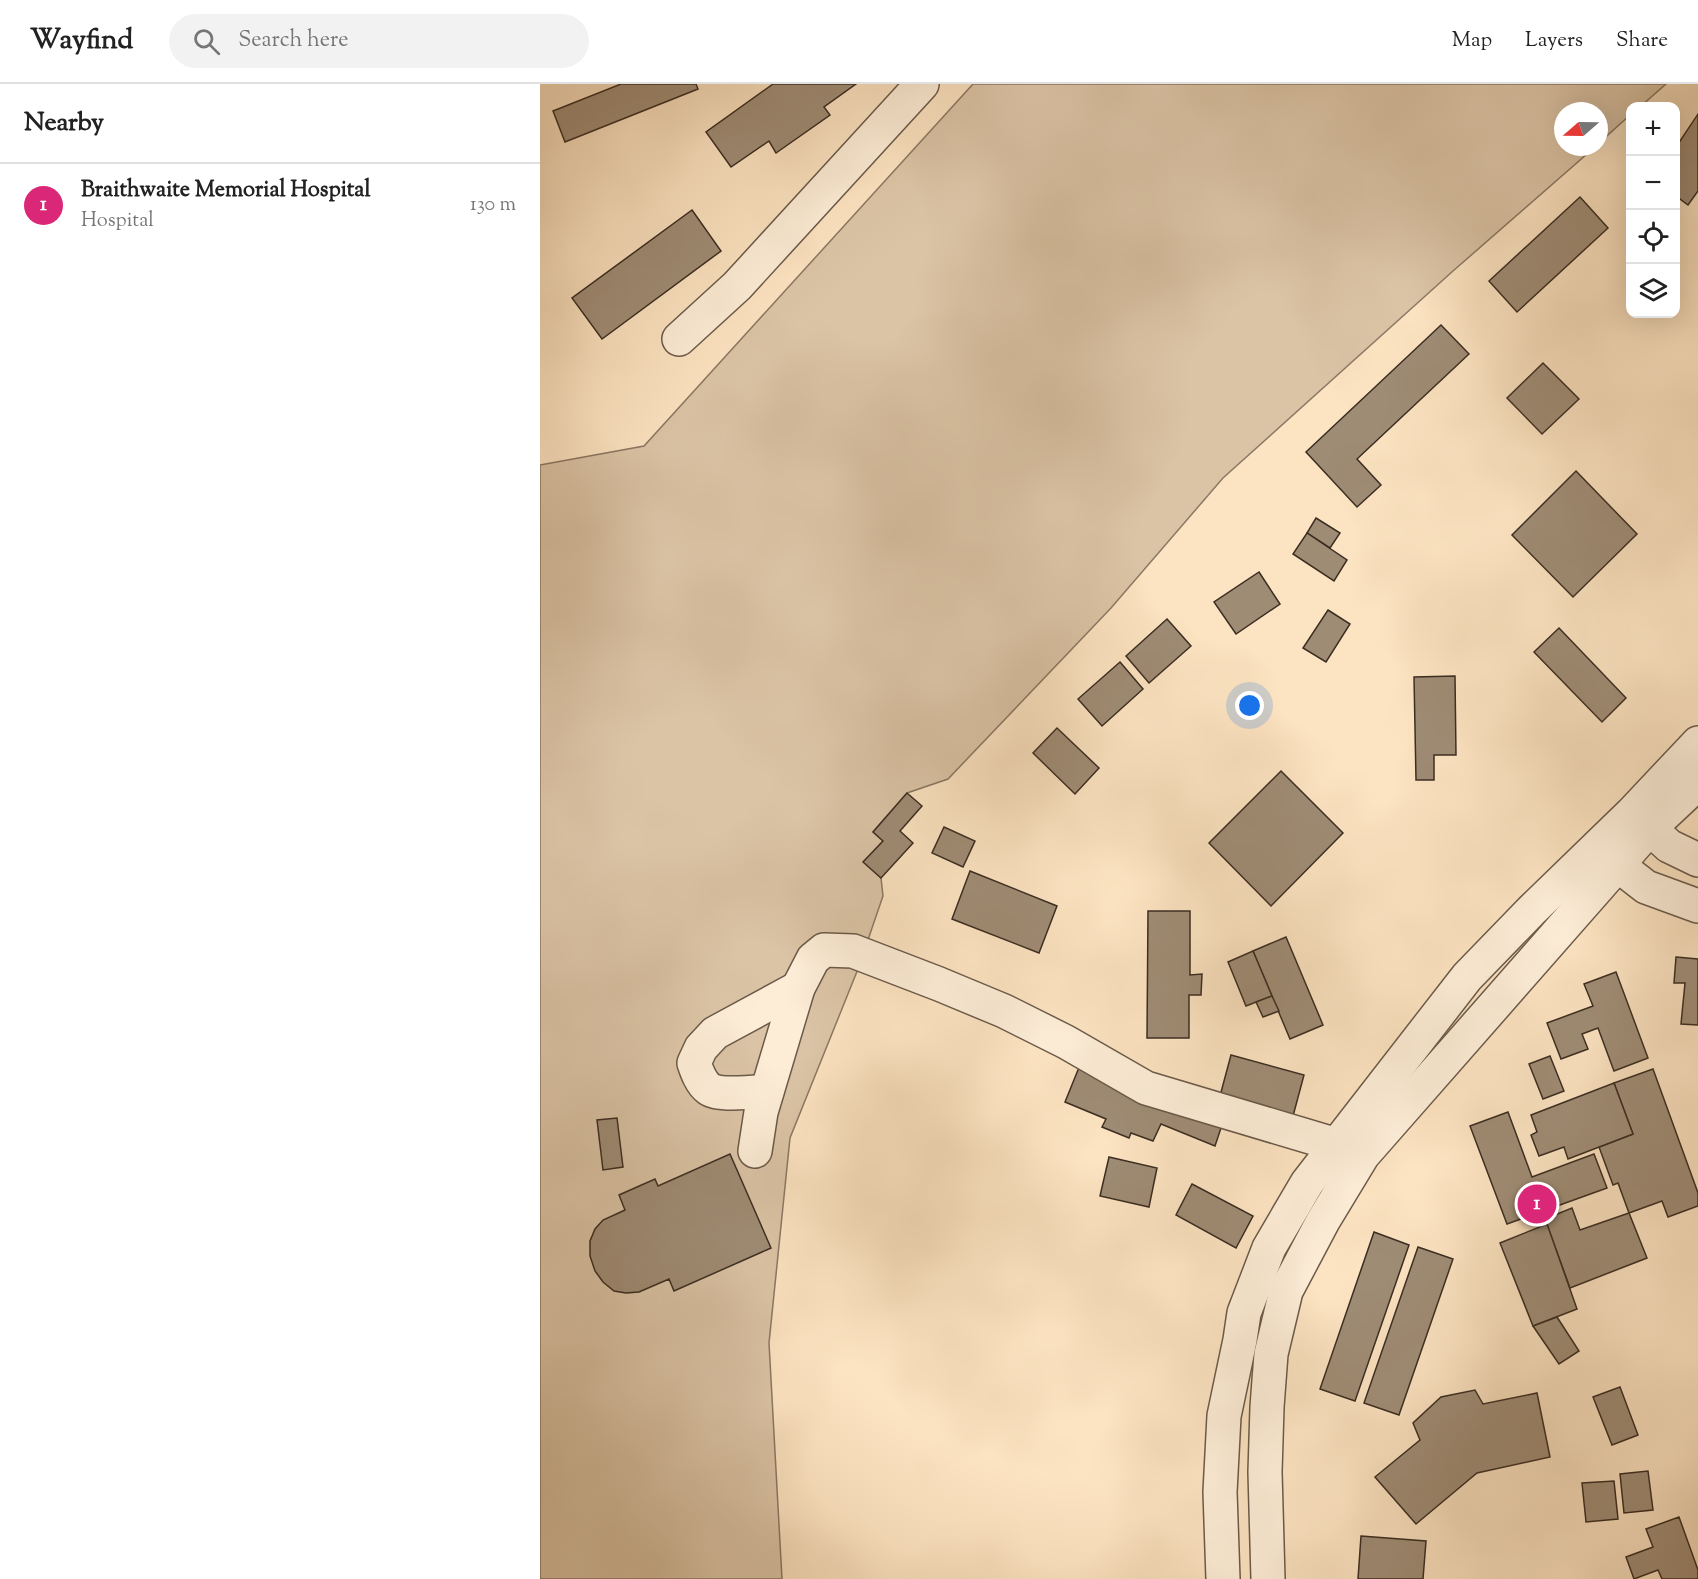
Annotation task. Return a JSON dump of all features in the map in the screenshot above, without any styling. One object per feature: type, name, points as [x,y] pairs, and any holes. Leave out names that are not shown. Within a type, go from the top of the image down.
[{"type":"street","points":[[678,339],[737,286],[921,84]]},
{"type":"street","points":[[1223,1579],[1220,1492],[1224,1416],[1244,1313],[1269,1248],[1306,1183],[1467,977],[1606,856],[1641,820],[1698,743]]},
{"type":"street","points":[[1641,820],[1698,783]]},
{"type":"street","points":[[1641,820],[1669,846],[1698,860]]},
{"type":"street","points":[[1606,856],[1646,887],[1698,906]]},
{"type":"street","points":[[1268,1579],[1265,1472],[1267,1407],[1271,1354],[1286,1291],[1323,1221],[1363,1155],[1606,856]]},
{"type":"street","points":[[755,1151],[761,1112],[798,987],[813,959],[824,950],[853,951],[1004,1011],[1066,1042],[1146,1088],[1336,1145]]},
{"type":"street","points":[[767,1091],[720,1092],[709,1089],[698,1076],[694,1063],[701,1048],[715,1033],[798,987]]},
{"type":"shaded area","points":[[973,84],[1666,84],[1646,102],[1626,102],[1626,119],[1608,135],[1608,102],[1554,102],[1554,156],[1585,156],[1223,478],[1111,608],[948,779],[907,793],[873,832],[883,841],[864,862],[881,878],[883,896],[858,969],[790,1138],[769,1343],[782,1579],[540,1579],[540,465],[644,446]]},
{"type":"building","points":[[621,84],[696,84],[698,89],[565,142],[553,111]]},
{"type":"building","points":[[773,84],[856,84],[824,107],[830,115],[776,153],[769,141],[731,167],[706,132]]},
{"type":"building","points":[[1698,114],[1698,191],[1688,205],[1680,199],[1680,141]]},
{"type":"building","points":[[1580,197],[1608,228],[1517,312],[1489,281]]},
{"type":"building","points":[[692,210],[721,251],[602,339],[572,298]]},
{"type":"building","points":[[1441,325],[1469,354],[1357,459],[1381,485],[1357,507],[1306,452]]},
{"type":"building","points":[[1543,363],[1579,399],[1542,434],[1507,398]]},
{"type":"building","points":[[1576,471],[1637,534],[1573,597],[1512,535]]},
{"type":"building","points":[[1316,518],[1340,533],[1330,548],[1307,533]]},
{"type":"building","points":[[1307,533],[1347,560],[1334,581],[1293,554]]},
{"type":"building","points":[[1259,572],[1280,604],[1236,634],[1214,602]]},
{"type":"building","points":[[1328,610],[1350,624],[1326,662],[1303,648]]},
{"type":"building","points":[[1167,619],[1191,646],[1149,683],[1126,656]]},
{"type":"building","points":[[1559,628],[1626,698],[1602,722],[1534,652]]},
{"type":"building","points":[[1120,662],[1143,689],[1102,726],[1078,699]]},
{"type":"building","points":[[1455,676],[1456,755],[1434,755],[1434,780],[1416,780],[1414,677]]},
{"type":"building","points":[[1057,728],[1099,768],[1075,794],[1033,753]]},
{"type":"building","points":[[1281,771],[1343,833],[1271,906],[1209,843]]},
{"type":"building","points":[[907,793],[922,806],[900,831],[913,843],[881,878],[863,862],[883,841],[873,832]]},
{"type":"building","points":[[944,827],[975,841],[963,867],[932,853]]},
{"type":"building","points":[[970,871],[1057,906],[1039,953],[952,919]]},
{"type":"building","points":[[1148,911],[1190,911],[1190,975],[1202,974],[1201,995],[1189,995],[1189,1038],[1147,1038]]},
{"type":"building","points":[[1286,937],[1323,1025],[1290,1039],[1253,951]]},
{"type":"building","points":[[1253,951],[1272,996],[1246,1006],[1228,962]]},
{"type":"building","points":[[1676,957],[1698,959],[1698,1025],[1681,1024],[1685,983],[1674,983]]},
{"type":"building","points":[[1616,972],[1648,1058],[1614,1071],[1598,1028],[1582,1034],[1588,1049],[1561,1059],[1547,1023],[1593,1006],[1584,984]]},
{"type":"building","points":[[1272,996],[1279,1011],[1263,1017],[1256,1002]]},
{"type":"building","points":[[1231,1055],[1304,1075],[1293,1116],[1220,1096]]},
{"type":"building","points":[[1550,1056],[1564,1091],[1543,1099],[1529,1064]]},
{"type":"building","points":[[1080,1065],[1222,1125],[1215,1146],[1161,1124],[1153,1141],[1131,1133],[1129,1138],[1102,1127],[1106,1119],[1065,1102]]},
{"type":"building","points":[[1653,1069],[1698,1193],[1698,1206],[1668,1217],[1662,1201],[1629,1213],[1618,1183],[1613,1185],[1599,1147],[1633,1134],[1614,1083]]},
{"type":"building","points":[[1614,1083],[1633,1134],[1568,1159],[1564,1147],[1539,1156],[1531,1135],[1537,1132],[1531,1115]]},
{"type":"building","points":[[1508,1112],[1532,1177],[1594,1154],[1607,1188],[1507,1224],[1470,1126]]},
{"type":"building","points":[[617,1118],[623,1167],[603,1170],[597,1120]]},
{"type":"building","points":[[730,1154],[771,1248],[674,1291],[669,1279],[639,1292],[626,1293],[614,1291],[603,1282],[595,1271],[590,1256],[590,1241],[595,1229],[603,1220],[625,1210],[619,1195],[655,1179],[658,1186]]},
{"type":"building","points":[[1109,1157],[1157,1168],[1149,1207],[1100,1196]]},
{"type":"building","points":[[1192,1184],[1253,1216],[1236,1248],[1176,1215]]},
{"type":"building","points":[[1572,1208],[1580,1230],[1629,1213],[1647,1258],[1570,1288],[1545,1219]]},
{"type":"building","points":[[1547,1224],[1577,1309],[1533,1326],[1500,1243]]},
{"type":"building","points":[[1374,1232],[1409,1245],[1355,1401],[1320,1389]]},
{"type":"building","points":[[1418,1247],[1453,1259],[1399,1415],[1364,1403]]},
{"type":"building","points":[[1557,1317],[1579,1351],[1559,1364],[1533,1326]]},
{"type":"building","points":[[1620,1387],[1638,1435],[1612,1445],[1593,1397]]},
{"type":"building","points":[[1475,1390],[1483,1404],[1537,1393],[1550,1457],[1477,1473],[1416,1524],[1375,1477],[1420,1440],[1413,1423],[1441,1397]]},
{"type":"building","points":[[1648,1471],[1653,1510],[1624,1513],[1620,1474]]},
{"type":"building","points":[[1614,1481],[1618,1519],[1586,1522],[1582,1483]]},
{"type":"building","points":[[1679,1517],[1698,1570],[1698,1579],[1662,1579],[1658,1570],[1634,1579],[1626,1557],[1653,1547],[1646,1529]]},
{"type":"building","points":[[1361,1536],[1426,1541],[1423,1579],[1358,1579]]},
{"type":"place","name":"Braithwaite Memorial Hospital","points":[[1537,1204]]}]
